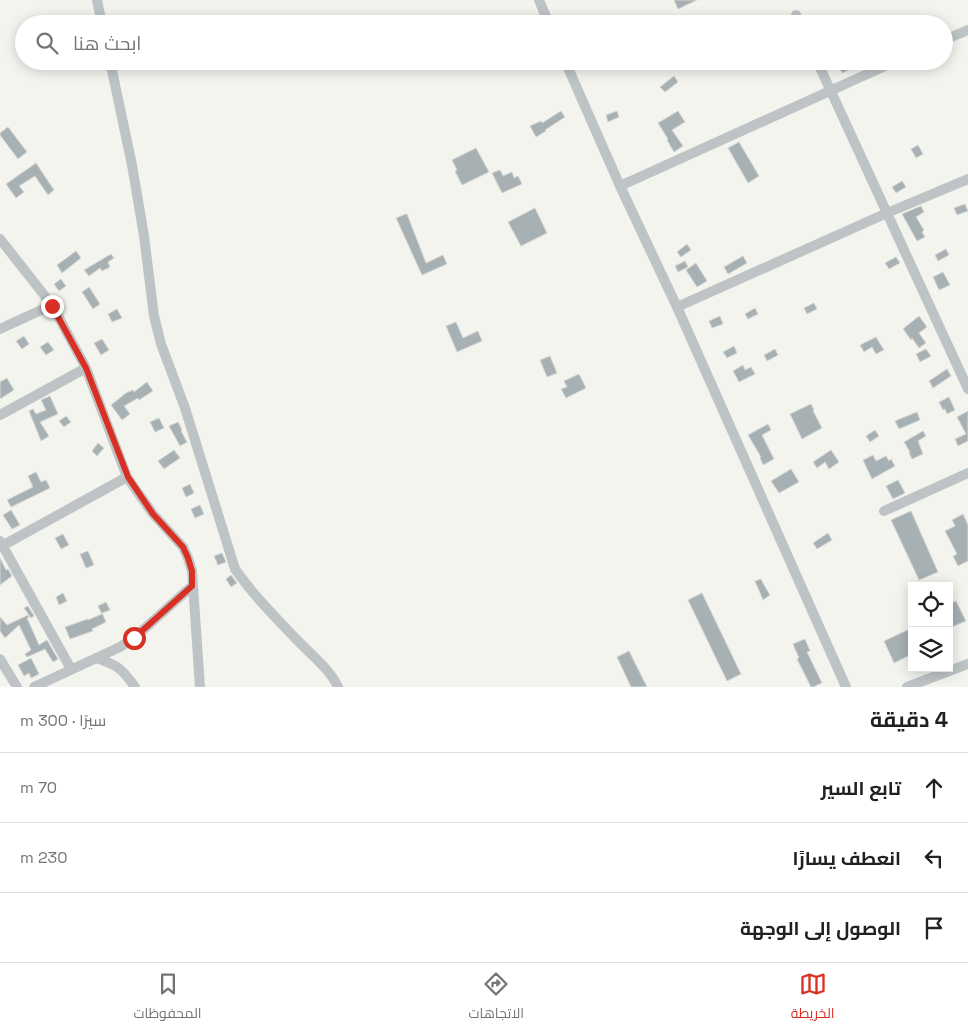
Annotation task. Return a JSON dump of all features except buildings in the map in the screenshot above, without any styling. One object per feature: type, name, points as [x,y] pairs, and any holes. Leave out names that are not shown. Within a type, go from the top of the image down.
[{"type":"street","points":[[97,0],[100,15]]},
{"type":"street","points":[[539,0],[545,15]]},
{"type":"street","points":[[953,36],[968,30]]},
{"type":"street","points":[[112,70],[132,166],[144,236],[154,316],[161,344],[185,408],[235,569],[263,605],[317,660],[338,687]]},
{"type":"street","points":[[570,70],[620,186],[677,307],[846,687]]},
{"type":"street","points":[[821,70],[968,389]]},
{"type":"street","points":[[620,186],[876,70]]},
{"type":"street","points":[[677,307],[968,179]]},
{"type":"street","points":[[0,240],[52,306],[86,368],[128,477],[153,514],[183,547],[188,558],[192,571],[200,687]]},
{"type":"street","points":[[0,329],[52,306]]},
{"type":"street","points":[[0,415],[86,368]]},
{"type":"street","points":[[884,511],[968,473]]},
{"type":"street","points":[[71,670],[1,544],[128,477]]},
{"type":"street","points":[[34,687],[120,647],[134,638],[192,586]]},
{"type":"street","points":[[96,658],[118,666],[135,687]]},
{"type":"street","points":[[0,659],[17,687]]},
{"type":"street","points":[[907,687],[968,664]]},
{"type":"route","points":[[52,306],[86,368],[128,477],[153,514],[183,547],[192,571],[192,586],[134,638]]}]
